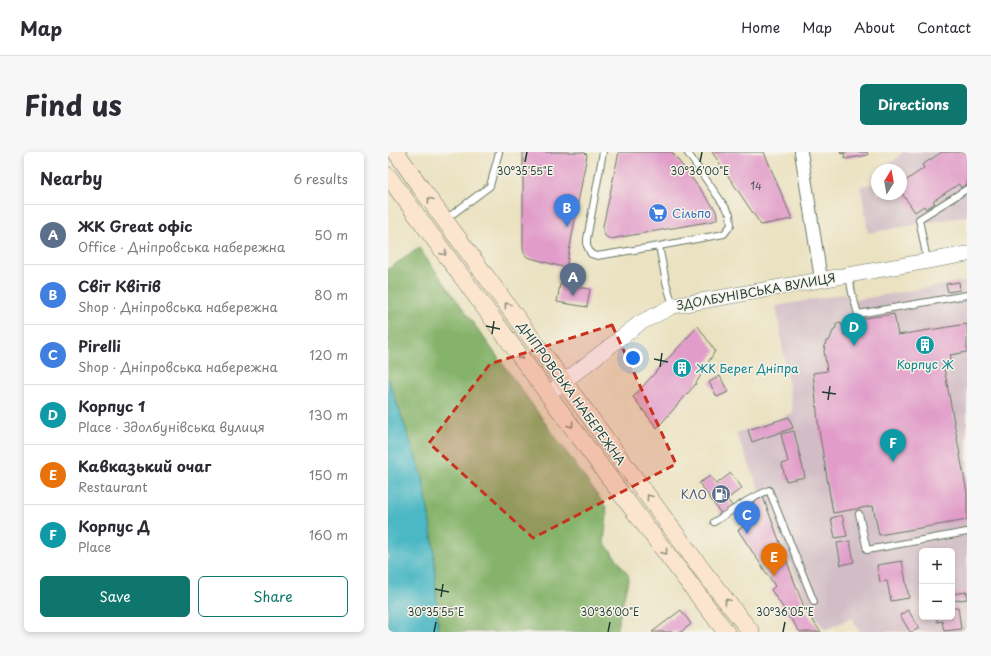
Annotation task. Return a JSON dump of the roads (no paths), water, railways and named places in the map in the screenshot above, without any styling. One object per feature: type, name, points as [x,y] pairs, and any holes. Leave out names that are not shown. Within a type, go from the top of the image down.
[{"type":"main road","name":"ДНІПРОВСЬКА НАБЕРЕЖНА","points":[[400,155],[445,220],[701,568],[751,632]]},
{"type":"main road","name":"ДНІПРОВСЬКА НАБЕРЕЖНА","points":[[388,176],[673,564],[726,632]]},
{"type":"street","points":[[801,152],[821,279]]},
{"type":"street","name":"ЗДОЛБУНІВСЬКА ВУЛИЦЯ","points":[[548,394],[640,323],[673,306],[967,254]]},
{"type":"lane","points":[[445,220],[490,186],[499,152]]},
{"type":"lane","points":[[603,152],[587,239],[587,246],[591,254],[597,256],[724,234],[731,225],[730,214],[687,152]]},
{"type":"lane","points":[[927,260],[919,219],[967,189]]},
{"type":"lane","points":[[659,246],[666,282],[673,306]]},
{"type":"lane","points":[[849,274],[852,293],[858,314],[967,295]]},
{"type":"lane","points":[[714,522],[748,500],[769,490],[814,602]]},
{"type":"lane","points":[[859,514],[866,550],[967,532]]},
{"type":"water","points":[[388,378],[423,478],[434,549],[438,632],[388,632]]},
{"type":"place","name":"Сільпо","points":[[658,213]]},
{"type":"place","name":"Світ Квітів","points":[[567,227]]},
{"type":"place","name":"ЖК Great офіс","points":[[573,296]]},
{"type":"place","name":"Корпус Ж","points":[[925,345]]},
{"type":"place","name":"Корпус 1","points":[[854,346]]},
{"type":"place","name":"ЖК Берег Дніпра","points":[[682,368]]},
{"type":"place","name":"Корпус Д","points":[[893,462]]},
{"type":"place","name":"КЛО","points":[[721,494]]},
{"type":"place","name":"Pirelli","points":[[747,534]]},
{"type":"place","name":"Кавказький очаг","points":[[774,576]]}]
